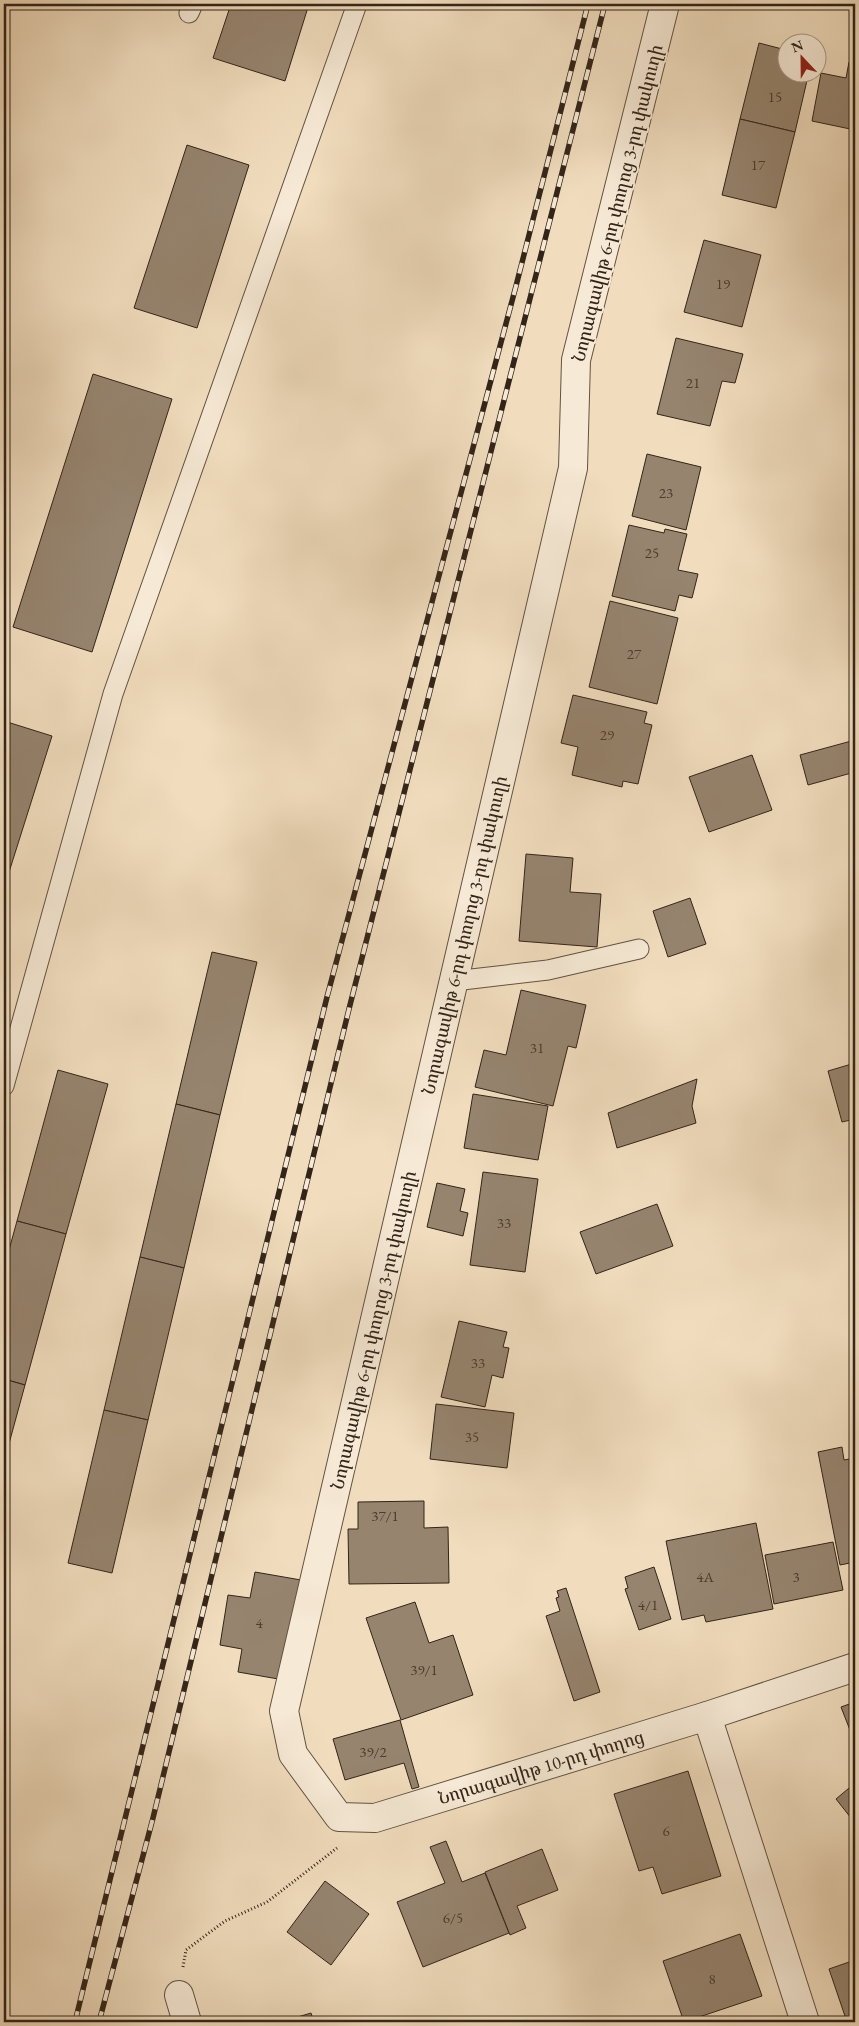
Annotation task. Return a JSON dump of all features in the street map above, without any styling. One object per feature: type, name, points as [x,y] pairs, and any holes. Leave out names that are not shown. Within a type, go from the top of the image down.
[{"type":"street","name":"Նորագավիթ 6-րդ փողոց 3-րդ փակուղի","points":[[375,1818],[339,1818],[293,1754],[284,1712],[573,468],[576,360],[665,4]]},
{"type":"street","name":"Նորագավիթ 10-րդ փողոց","points":[[375,1818],[707,1716],[855,1667]]},
{"type":"street","points":[[707,1716],[805,2022]]},
{"type":"street","points":[[179,1996],[187,2022]]},
{"type":"lane","points":[[4,1086],[113,694],[357,4]]},
{"type":"lane","points":[[454,981],[548,970],[639,949]]},
{"type":"path","points":[[179,1996],[186,1950],[225,1921],[267,1902],[375,1818]]},
{"type":"building","points":[[231,4],[309,4],[285,81],[213,58]]},
{"type":"building","points":[[759,43],[776,47],[776,82],[807,82],[795,132],[740,119]]},
{"type":"building","points":[[849,62],[855,64],[855,130],[812,121],[819,82],[826,82],[826,74],[846,78]]},
{"type":"building","points":[[740,119],[795,132],[776,208],[722,195]]},
{"type":"building","points":[[187,145],[249,165],[197,328],[134,308]]},
{"type":"building","points":[[704,240],[761,255],[742,327],[684,312]]},
{"type":"building","points":[[676,338],[743,354],[735,383],[722,381],[710,426],[657,414]]},
{"type":"building","points":[[93,374],[172,399],[92,652],[13,627]]},
{"type":"building","points":[[647,454],[701,467],[686,530],[632,516]]},
{"type":"building","points":[[629,525],[664,533],[665,529],[687,534],[678,570],[698,574],[692,598],[679,595],[675,611],[612,596]]},
{"type":"building","points":[[610,601],[678,618],[657,704],[589,687]]},
{"type":"building","points":[[573,695],[647,712],[644,723],[652,725],[638,784],[623,781],[622,787],[572,775],[578,747],[561,743]]},
{"type":"building","points":[[4,721],[52,736],[4,888]]},
{"type":"building","points":[[855,740],[855,772],[808,785],[800,755]]},
{"type":"building","points":[[752,755],[772,810],[709,832],[689,777]]},
{"type":"building","points":[[526,854],[573,858],[570,892],[601,894],[597,947],[519,941]]},
{"type":"building","points":[[690,898],[706,944],[668,957],[653,911]]},
{"type":"building","points":[[212,952],[257,962],[220,1115],[176,1104]]},
{"type":"building","points":[[521,990],[586,1005],[576,1048],[568,1046],[553,1106],[475,1087],[484,1050],[506,1055]]},
{"type":"building","points":[[855,1063],[855,1119],[842,1122],[828,1071]]},
{"type":"building","points":[[58,1070],[108,1084],[66,1234],[17,1221]]},
{"type":"building","points":[[697,1079],[692,1106],[696,1123],[617,1148],[608,1113]]},
{"type":"building","points":[[473,1094],[548,1106],[538,1160],[464,1148]]},
{"type":"building","points":[[176,1104],[220,1115],[184,1268],[140,1257]]},
{"type":"building","points":[[483,1172],[538,1179],[525,1272],[470,1265]]},
{"type":"building","points":[[437,1183],[465,1189],[460,1211],[468,1213],[463,1236],[427,1227]]},
{"type":"building","points":[[657,1204],[673,1246],[596,1274],[580,1232]]},
{"type":"building","points":[[17,1221],[66,1234],[25,1385],[4,1379],[4,1268]]},
{"type":"building","points":[[140,1257],[184,1268],[148,1420],[104,1410]]},
{"type":"building","points":[[459,1321],[507,1332],[503,1347],[509,1348],[503,1378],[492,1375],[485,1407],[441,1397]]},
{"type":"building","points":[[4,1379],[25,1385],[4,1462]]},
{"type":"building","points":[[436,1404],[514,1413],[507,1468],[430,1459]]},
{"type":"building","points":[[104,1410],[148,1420],[112,1573],[68,1563]]},
{"type":"building","points":[[842,1447],[844,1460],[855,1458],[855,1562],[840,1565],[818,1452]]},
{"type":"building","points":[[424,1501],[424,1528],[448,1527],[449,1583],[349,1584],[348,1529],[358,1529],[358,1502]]},
{"type":"building","points":[[756,1523],[773,1609],[706,1622],[704,1615],[682,1620],[666,1541]]},
{"type":"building","points":[[833,1542],[843,1590],[774,1604],[765,1555]]},
{"type":"building","points":[[654,1567],[671,1619],[639,1630],[625,1589],[628,1588],[625,1577]]},
{"type":"building","points":[[255,1572],[301,1580],[284,1680],[238,1672],[242,1649],[220,1645],[228,1595],[250,1598]]},
{"type":"building","points":[[566,1588],[600,1692],[574,1701],[546,1616],[560,1611],[556,1598],[559,1597],[557,1591]]},
{"type":"building","points":[[415,1602],[429,1643],[453,1635],[473,1695],[401,1720],[366,1618]]},
{"type":"building","points":[[855,1702],[855,1743],[841,1707]]},
{"type":"building","points":[[400,1720],[419,1787],[412,1789],[404,1763],[345,1780],[333,1739]]},
{"type":"building","points":[[688,1771],[721,1876],[662,1894],[653,1867],[639,1871],[614,1794]]},
{"type":"building","points":[[855,1783],[855,1823],[836,1799]]},
{"type":"building","points":[[446,1841],[462,1882],[485,1873],[509,1933],[423,1967],[397,1902],[445,1883],[430,1847]]},
{"type":"building","points":[[542,1849],[558,1890],[517,1906],[526,1928],[510,1935],[485,1872]]},
{"type":"building","points":[[325,1881],[369,1914],[331,1965],[287,1932]]},
{"type":"building","points":[[740,1934],[762,1996],[684,2022],[663,1961]]},
{"type":"building","points":[[855,1960],[855,2020],[847,2022],[829,1969]]},
{"type":"building","points":[[311,2013],[314,2022],[281,2022]]},
{"type":"railway","points":[[75,2022],[327,997],[516,286],[588,4]]},
{"type":"railway","points":[[99,2022],[153,1818],[349,1009],[605,4]]}]
